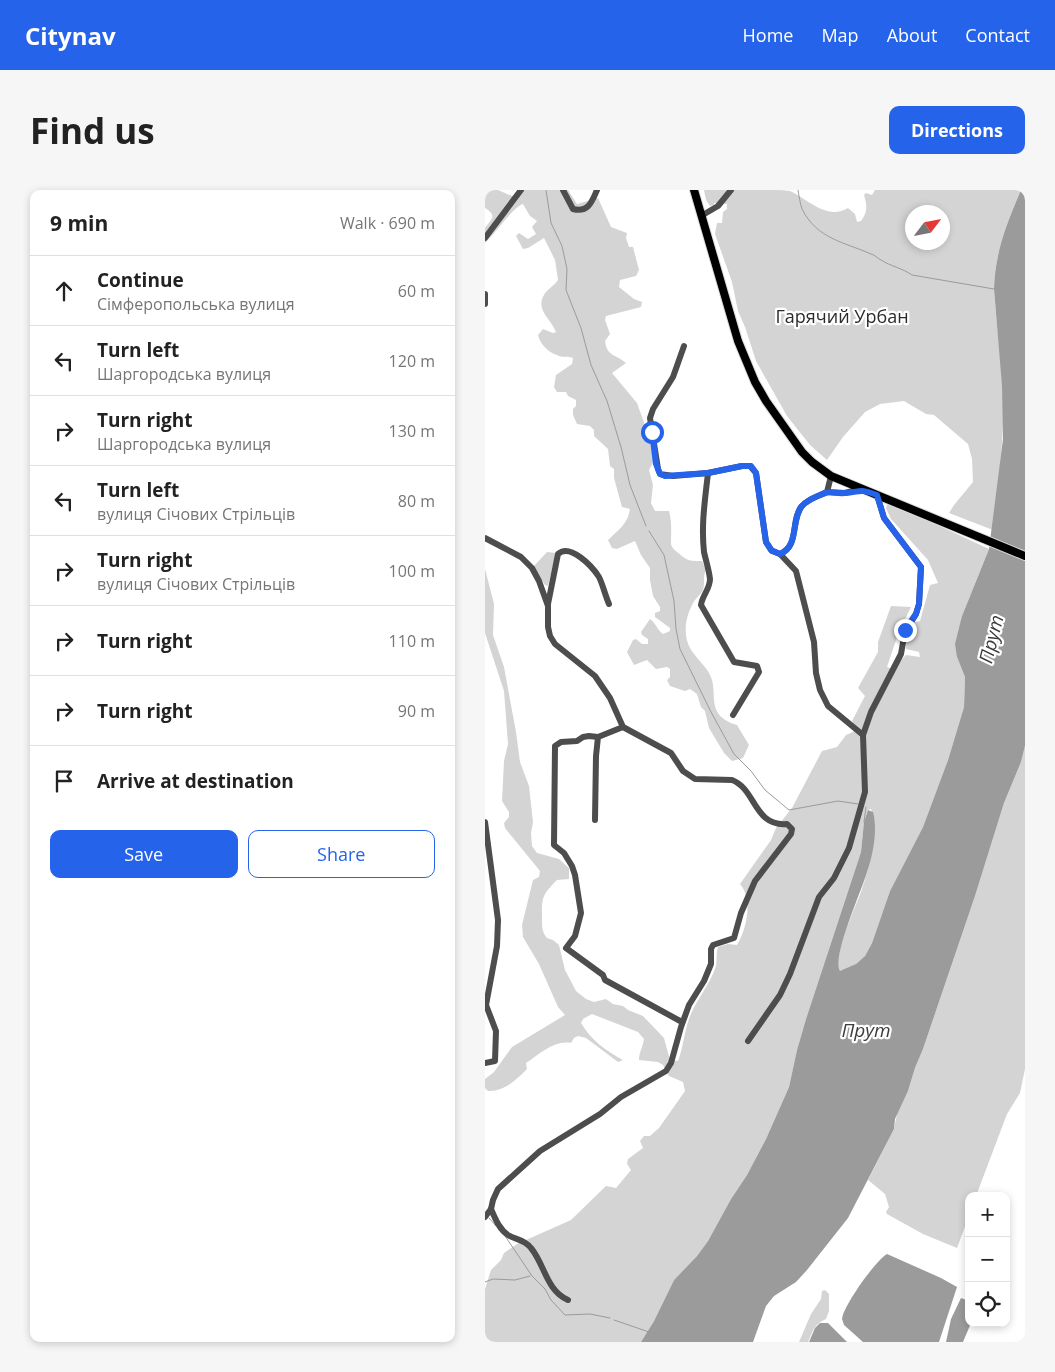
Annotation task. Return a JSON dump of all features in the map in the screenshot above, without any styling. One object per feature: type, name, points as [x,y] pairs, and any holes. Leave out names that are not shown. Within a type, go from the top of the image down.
[{"type":"main road","points":[[694,190],[738,341],[755,382],[802,452],[831,476],[1025,556]]},
{"type":"street","points":[[485,238],[521,190]]},
{"type":"street","points":[[563,190],[573,209],[579,211],[587,208],[597,190]]},
{"type":"street","points":[[701,216],[718,206],[731,190]]},
{"type":"street","points":[[485,294],[485,304]]},
{"type":"street","points":[[684,346],[673,377],[653,409],[651,418],[656,464],[660,474],[673,476],[708,473],[742,466],[751,466],[754,469],[766,542],[771,550],[780,554],[796,571],[799,581],[814,642],[816,673],[820,690],[828,706],[863,735]]},
{"type":"street","points":[[708,473],[703,526],[705,553],[710,579],[701,605],[734,662],[757,666],[759,672],[733,715]]},
{"type":"street","points":[[827,492],[831,476]]},
{"type":"street","points":[[780,554],[789,549],[792,544],[796,520],[802,506],[806,502],[827,492],[845,493],[861,489]]},
{"type":"street","points":[[748,1040],[779,995],[790,974],[819,897],[834,878],[849,848],[865,792],[863,735],[871,712],[901,654],[905,630],[916,614],[919,604],[921,567],[884,518],[877,495]]},
{"type":"street","points":[[485,538],[521,558],[532,568],[548,606]]},
{"type":"street","points":[[568,1300],[559,1296],[549,1283],[540,1262],[530,1246],[521,1239],[509,1236],[488,1212],[498,1189],[540,1151],[600,1114],[621,1097],[666,1071],[671,1063],[682,1022],[689,1005],[704,981],[711,964],[711,949],[713,945],[734,938],[741,913],[755,881],[791,834],[792,829],[790,825],[773,824],[767,819],[757,809],[737,781],[695,779],[683,771],[677,759],[671,753],[623,727],[610,698],[595,676],[555,644],[550,636],[548,606],[558,554],[561,552],[571,552],[589,565],[598,577],[609,604]]},
{"type":"street","points":[[623,727],[598,737],[583,737],[577,741],[561,742],[555,746],[554,845],[564,852],[572,866],[581,913],[575,936],[566,948],[603,974],[605,980],[682,1022]]},
{"type":"street","points":[[595,820],[598,737]]},
{"type":"street","points":[[485,822],[498,920],[497,946],[486,1005],[496,1031],[495,1061],[485,1063]]},
{"type":"green space","points":[[485,190],[498,190],[512,196],[522,190],[568,190],[577,204],[598,198],[611,227],[627,233],[626,238],[629,247],[633,247],[639,270],[636,276],[620,280],[619,287],[634,299],[642,302],[641,307],[606,316],[605,320],[610,334],[605,341],[606,346],[610,353],[626,363],[612,373],[637,403],[652,445],[655,459],[649,470],[653,485],[651,503],[655,511],[669,511],[671,544],[673,548],[688,560],[702,561],[706,570],[702,592],[695,600],[687,617],[686,636],[690,648],[710,676],[713,685],[715,707],[721,717],[737,725],[749,745],[743,758],[732,761],[724,753],[709,728],[705,711],[701,707],[697,694],[690,689],[685,691],[670,686],[667,680],[670,677],[670,669],[667,667],[656,669],[647,660],[634,665],[627,652],[633,640],[636,639],[642,644],[648,644],[648,639],[641,632],[650,619],[663,634],[670,631],[670,628],[655,617],[655,613],[660,611],[660,607],[653,596],[650,568],[641,555],[635,541],[617,549],[612,548],[608,540],[625,523],[630,509],[622,507],[614,478],[614,469],[610,466],[608,449],[594,436],[594,430],[590,426],[577,424],[573,415],[576,400],[568,396],[566,392],[557,392],[554,387],[556,375],[572,364],[573,358],[551,352],[545,347],[538,335],[543,329],[553,333],[556,332],[541,305],[545,293],[558,280],[555,260],[544,238],[523,249],[516,236],[519,233],[528,239],[536,234],[532,227],[537,221],[530,216],[523,204],[515,210],[485,243],[485,228],[492,215],[485,208]]},
{"type":"green space","name":"Гарячий Урбан","points":[[704,190],[790,191],[825,210],[833,212],[848,208],[855,214],[857,222],[861,221],[866,211],[864,195],[866,193],[872,195],[875,190],[1021,190],[999,250],[995,275],[994,289],[1003,423],[993,530],[949,513],[973,482],[972,459],[968,444],[934,415],[926,414],[904,401],[880,404],[865,412],[843,437],[827,460],[810,445],[787,416],[756,361],[738,311],[732,282],[715,234],[717,223],[722,223],[723,212],[727,209],[727,204],[714,203],[714,205],[710,206],[706,200]]},
{"type":"green space","points":[[888,502],[989,549],[962,616],[957,657],[965,677],[964,707],[948,760],[923,827],[890,891],[872,943],[865,956],[856,964],[842,972],[838,970],[842,941],[861,892],[870,859],[875,828],[871,809],[868,810],[864,822],[861,852],[806,1019],[789,1087],[766,1139],[747,1175],[731,1199],[708,1241],[697,1256],[674,1280],[654,1321],[641,1342],[485,1342],[485,1289],[491,1270],[501,1260],[504,1253],[517,1244],[571,1220],[606,1186],[616,1188],[631,1170],[627,1164],[628,1159],[643,1148],[640,1141],[644,1136],[650,1136],[659,1128],[685,1091],[683,1082],[669,1076],[663,1065],[658,1062],[639,1060],[644,1039],[638,1032],[592,1014],[583,1019],[581,1023],[589,1035],[623,1060],[618,1062],[586,1038],[578,1036],[571,1043],[547,1048],[526,1063],[527,1069],[514,1081],[499,1090],[488,1091],[485,1088],[485,1079],[494,1072],[512,1047],[565,1015],[558,1007],[539,964],[523,937],[522,925],[533,880],[539,877],[540,871],[505,828],[504,823],[509,817],[509,812],[502,801],[504,761],[508,744],[504,691],[485,633],[485,569],[494,604],[493,635],[504,667],[520,762],[529,786],[533,822],[531,833],[532,846],[537,853],[559,859],[569,868],[569,879],[557,880],[543,898],[543,931],[547,938],[559,945],[565,970],[576,991],[586,999],[594,1002],[606,999],[613,1004],[623,1006],[643,1016],[664,1038],[670,1060],[678,1061],[687,1024],[716,966],[718,947],[728,944],[737,945],[744,931],[747,906],[744,890],[740,884],[771,840],[776,828],[792,808],[822,751],[837,747],[846,735],[853,732],[856,727],[852,721],[865,696],[858,688],[878,652],[878,642],[891,606],[911,607],[899,631],[887,667],[892,669],[906,655],[920,657],[919,652],[906,649],[907,633],[911,623],[920,621],[930,585],[938,583],[928,560],[891,519],[886,508]]},
{"type":"green space","points":[[547,552],[556,553],[548,586],[545,585],[533,567]]},
{"type":"green space","points":[[1025,746],[1025,1069],[1020,1093],[1007,1114],[978,1192],[965,1192],[965,1227],[957,1248],[923,1234],[887,1214],[886,1212],[889,1207],[885,1194],[868,1180],[894,1129],[897,1114],[908,1091],[975,896],[1004,803],[1021,762]]},
{"type":"green space","points":[[825,1290],[829,1294],[829,1311],[826,1319],[816,1326],[808,1342],[799,1342],[811,1314],[821,1299],[822,1291]]},
{"type":"water","name":"Прут","points":[[1021,190],[1025,190],[1025,746],[1021,762],[1004,803],[975,896],[908,1091],[895,1119],[894,1129],[848,1218],[796,1282],[774,1296],[766,1306],[753,1342],[641,1342],[654,1321],[674,1280],[697,1256],[708,1241],[731,1199],[747,1175],[766,1139],[789,1087],[806,1019],[861,852],[864,822],[868,810],[873,812],[874,819],[873,850],[843,939],[838,964],[840,971],[856,964],[865,956],[872,943],[890,891],[923,827],[948,760],[964,707],[965,677],[957,657],[955,644],[962,616],[989,549],[1003,439],[1002,386],[994,289],[995,275],[999,250]]},
{"type":"water","points":[[887,1254],[957,1287],[939,1342],[863,1342],[844,1325],[842,1319],[854,1294],[875,1265]]},
{"type":"water","points":[[961,1298],[965,1300],[965,1327],[969,1327],[963,1342],[946,1342],[951,1319]]},
{"type":"water","points":[[820,1323],[828,1323],[847,1342],[809,1342],[815,1328]]},
{"type":"waterway","points":[[546,190],[551,223],[562,246],[567,269],[566,290],[581,328],[591,365],[607,401],[630,485],[646,526]]},
{"type":"waterway","points":[[798,190],[802,209],[808,219],[815,227],[832,238],[872,254],[912,275],[994,289]]},
{"type":"waterway","points":[[649,531],[664,555],[674,601],[680,649],[734,754],[751,771],[765,790],[789,810],[838,801],[858,804]]},
{"type":"waterway","points":[[864,822],[866,807]]},
{"type":"waterway","points":[[489,1218],[496,1226]]},
{"type":"waterway","points":[[505,1236],[532,1276],[545,1289],[551,1300],[565,1315],[590,1314],[610,1318]]},
{"type":"waterway","points":[[485,1282],[493,1279],[515,1280],[530,1276]]},
{"type":"waterway","points":[[614,1320],[649,1332]]},
{"type":"route","points":[[652,432],[656,464],[660,474],[665,476],[708,473],[751,466],[756,473],[766,542],[771,550],[780,554],[789,549],[792,544],[798,514],[806,502],[827,492],[845,493],[861,489],[877,495],[884,518],[921,567],[919,604],[916,614],[905,630]]}]
